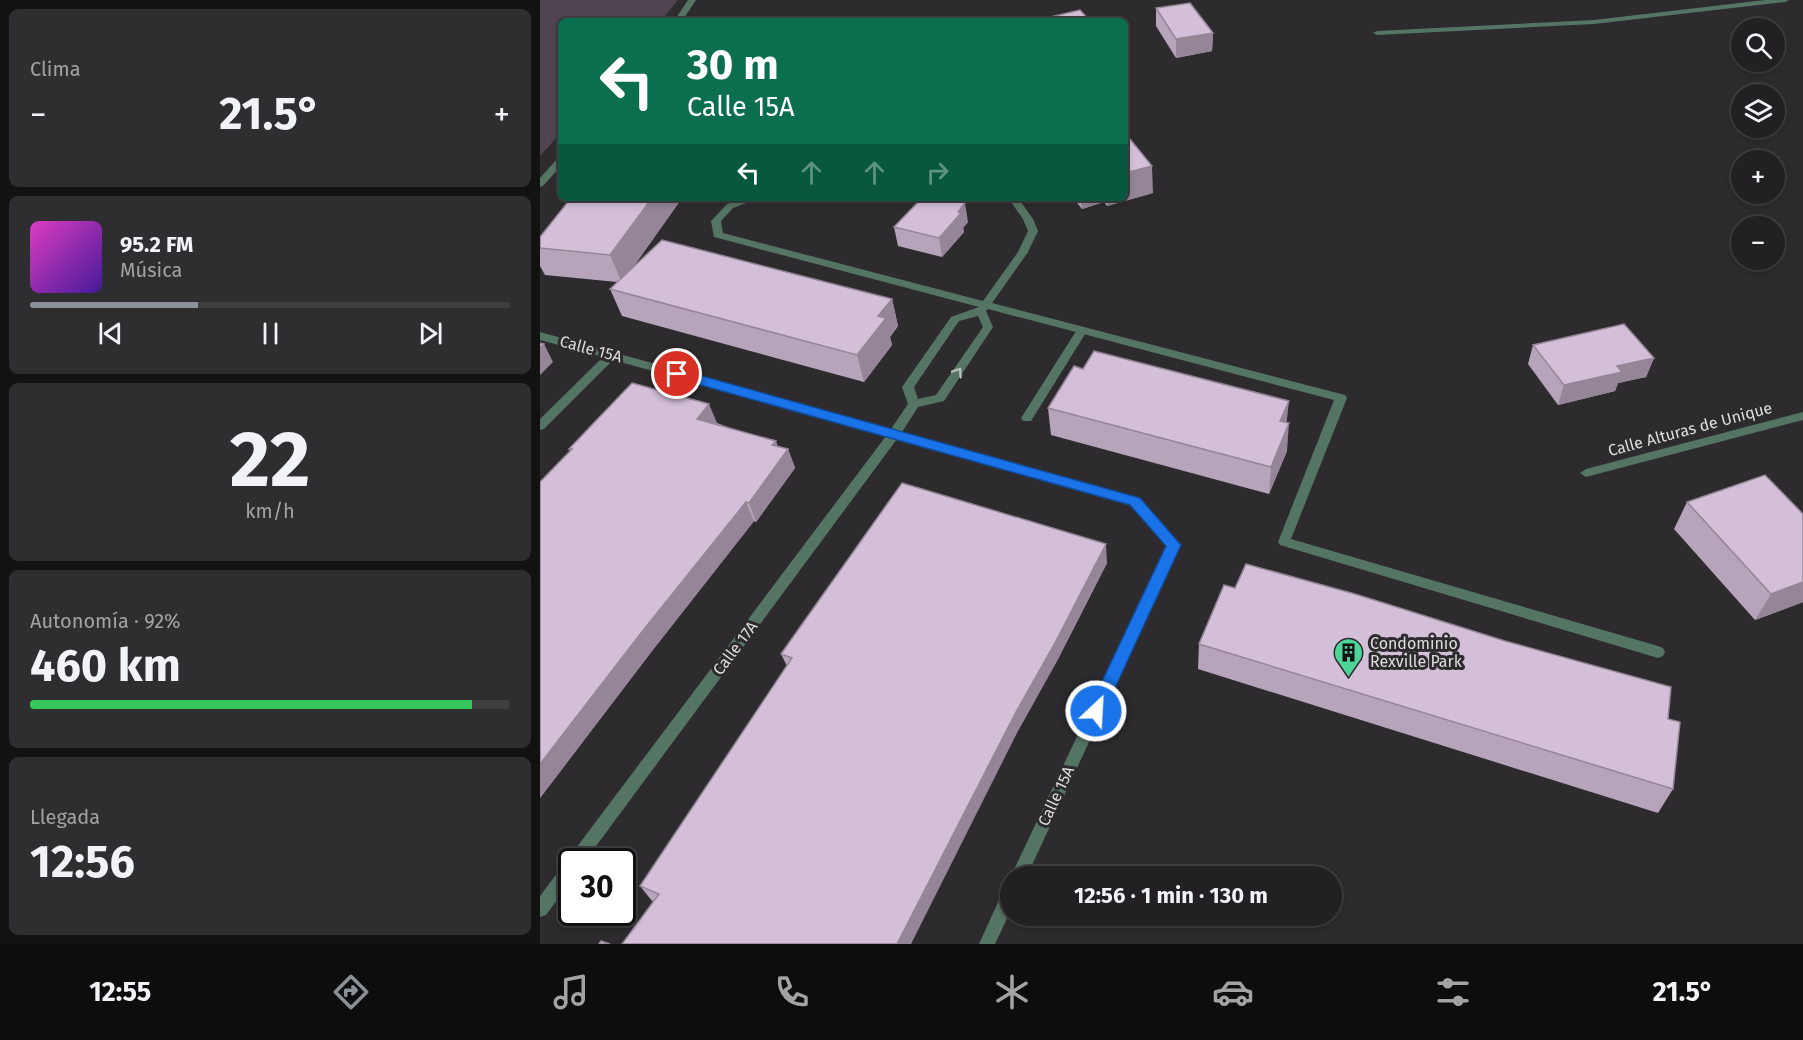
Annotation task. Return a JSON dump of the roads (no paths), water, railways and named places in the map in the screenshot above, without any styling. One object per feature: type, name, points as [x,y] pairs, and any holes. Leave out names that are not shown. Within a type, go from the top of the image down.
[{"type":"street","points":[[680,18],[692,0]]},
{"type":"street","points":[[1377,33],[1594,22],[1785,0]]},
{"type":"street","points":[[540,184],[558,163]]},
{"type":"street","points":[[746,201],[730,206],[716,221],[718,235],[983,308],[1082,331],[1341,398],[1284,542],[1658,652]]},
{"type":"street","points":[[983,308],[988,327],[940,398],[914,404],[908,387],[955,319],[983,308],[1023,252],[1033,231],[1028,219],[1015,201]]},
{"type":"street","points":[[1027,418],[1082,331]]},
{"type":"street","name":"Calle 15A","points":[[540,336],[1135,501],[1174,545],[1023,866]]},
{"type":"street","points":[[540,426],[612,355]]},
{"type":"street","name":"Calle 17A","points":[[586,848],[894,436],[914,404]]},
{"type":"street","name":"Calle Alturas de Unique","points":[[1586,473],[1803,416]]},
{"type":"street","points":[[540,909],[558,885]]},
{"type":"street","points":[[987,944],[1000,916]]},
{"type":"place","name":"Condominio Rexville Park","points":[[1349,678]]}]
